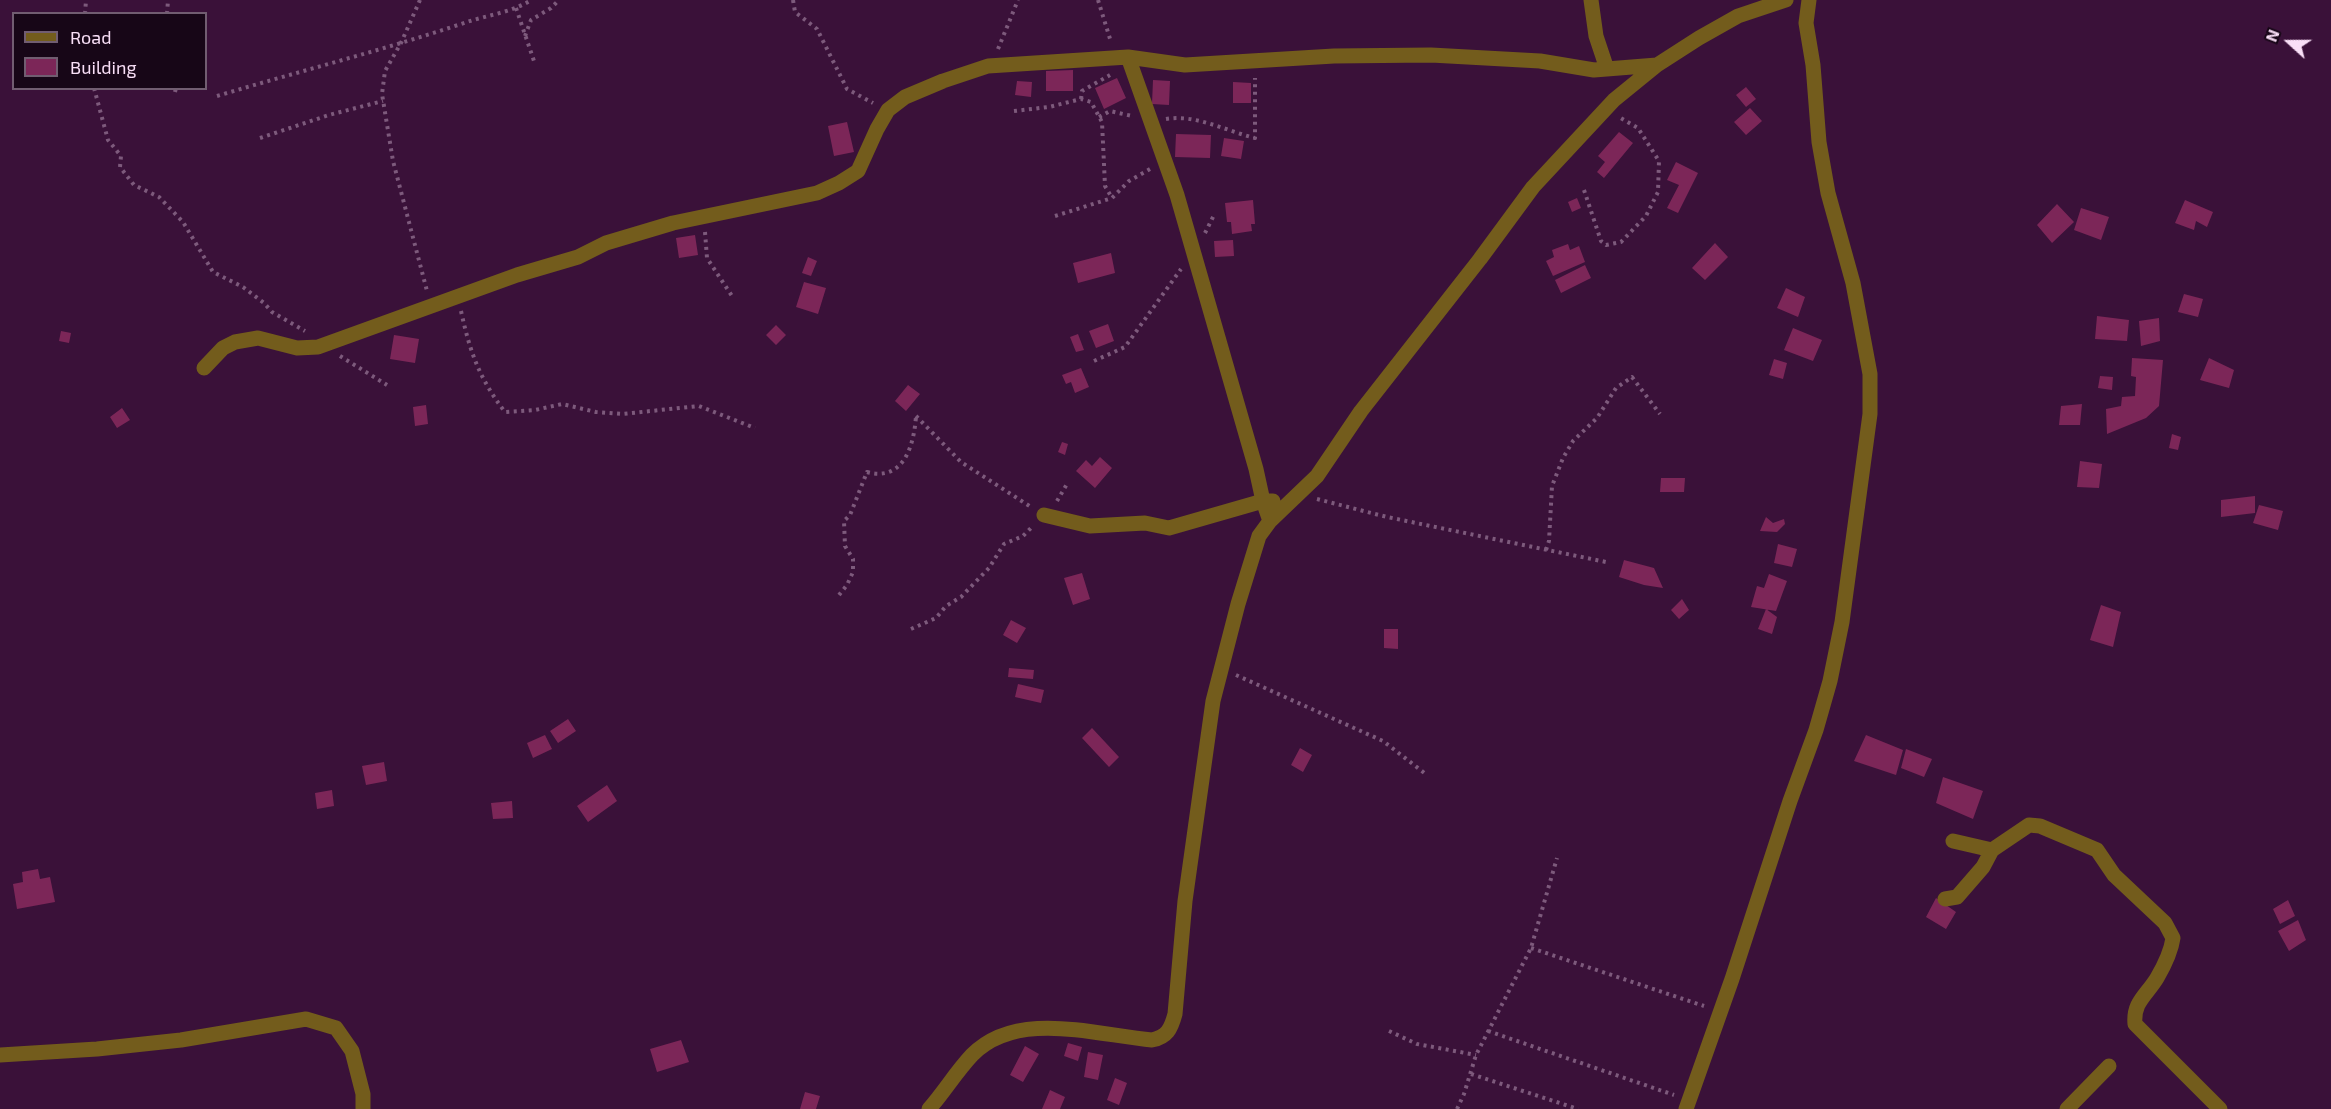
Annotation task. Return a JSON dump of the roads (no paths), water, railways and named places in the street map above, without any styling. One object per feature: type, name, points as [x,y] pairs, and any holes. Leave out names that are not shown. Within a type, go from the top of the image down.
[{"type":"street","points":[[1591,0],[1596,36],[1607,69]]},
{"type":"street","points":[[929,1109],[973,1054],[1006,1033],[1029,1028],[1053,1029],[1152,1040],[1164,1036],[1168,1031],[1175,1014],[1185,900],[1214,701],[1248,566],[1259,536],[1295,495],[1317,476],[1361,411],[1480,259],[1533,187],[1606,109],[1657,65],[1738,16],[1786,0]]},
{"type":"street","points":[[1688,1105],[1816,730],[1830,681],[1842,622],[1870,414],[1870,374],[1866,351],[1853,283],[1828,193],[1819,142],[1813,64],[1806,23],[1809,0]]},
{"type":"street","points":[[204,368],[223,348],[235,342],[258,338],[297,348],[324,345],[517,275],[578,257],[606,243],[704,216],[817,194],[858,171],[888,110],[905,97],[988,66],[1122,58],[1185,65],[1334,56],[1431,55],[1540,61],[1594,70],[1657,65]]},
{"type":"street","points":[[1122,58],[1149,118],[1177,195],[1270,521]]},
{"type":"street","points":[[1044,515],[1090,526],[1145,523],[1169,528],[1263,501],[1295,495]]},
{"type":"street","points":[[1945,898],[1957,897],[1983,867],[1992,850],[2029,825],[2040,825],[2097,850],[2114,875],[2165,923],[2173,938],[2171,948],[2156,979],[2141,998],[2134,1012],[2135,1024],[2220,1109]]},
{"type":"street","points":[[1953,841],[1992,850]]},
{"type":"street","points":[[0,1055],[128,1046],[306,1019],[336,1028],[352,1051],[363,1094],[363,1109]]},
{"type":"street","points":[[2067,1109],[2109,1066]]}]
